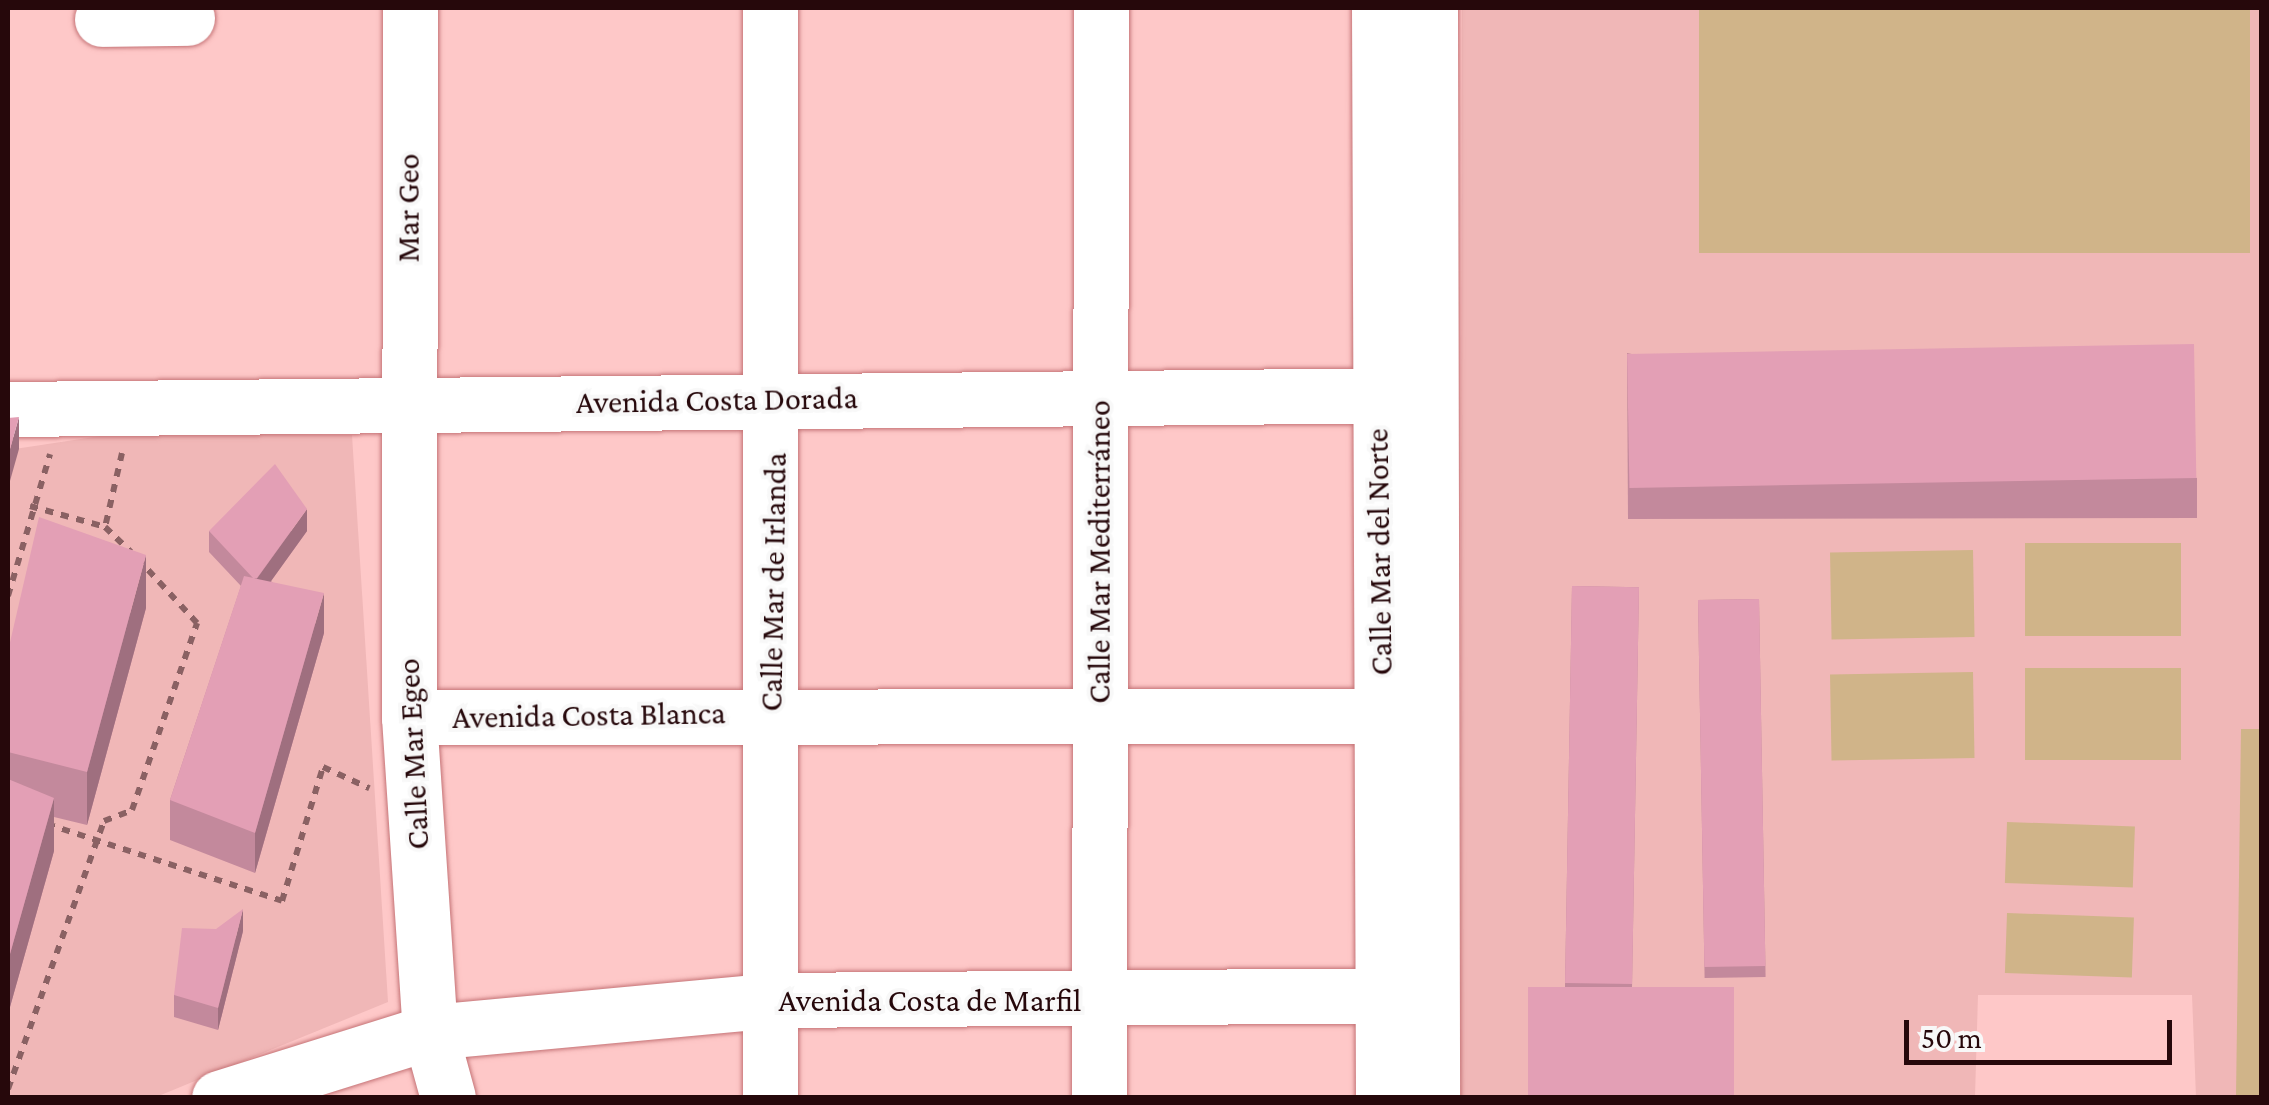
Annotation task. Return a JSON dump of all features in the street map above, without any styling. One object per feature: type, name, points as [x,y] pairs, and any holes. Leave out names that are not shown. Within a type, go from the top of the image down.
[{"type":"street","name":"Mar Geo","points":[[406,408],[410,8]]},
{"type":"street","name":"Calle Mar de Irlanda","points":[[770,8],[775,396],[770,1098]]},
{"type":"street","name":"Calle Mar Mediterráneo","points":[[1100,1098],[1101,8]]},
{"type":"street","name":"Calle Mar del Norte","points":[[1379,8],[1402,394],[1407,996],[1432,1098]]},
{"type":"street","name":"Calle Mar del Norte","points":[[1402,394],[1430,8]]},
{"type":"street","name":"Avenida Costa Dorada","points":[[8,409],[406,408],[775,396],[1402,394]]},
{"type":"street","name":"Calle Mar Egeo","points":[[406,408],[408,718],[430,1032],[448,1098]]},
{"type":"street","name":"Avenida Costa Blanca","points":[[408,718],[772,713],[1405,716]]},
{"type":"street","name":"Calle Mar del Norte","points":[[1383,1098],[1407,996]]},
{"type":"street","name":"Avenida Costa de Marfil","points":[[220,1098],[430,1032],[772,1000],[1407,996]]},
{"type":"path","points":[[104,527],[126,432]]},
{"type":"path","points":[[8,596],[30,506],[55,440]]},
{"type":"path","points":[[8,1089],[98,836],[104,822],[132,810],[197,623],[104,527],[30,506]]},
{"type":"path","points":[[26,818],[98,836],[282,901],[323,767],[369,788]]},
{"type":"shaded area","points":[[1462,8],[2261,8],[2261,1097],[2196,1097],[2192,995],[1978,995],[1975,1097],[1460,1098]]},
{"type":"shaded area","points":[[1699,8],[2250,8],[2250,253],[1699,253]]},
{"type":"shaded area","points":[[127,432],[352,435],[388,1002],[156,1097],[8,1098],[8,450]]},
{"type":"shaded area","points":[[2025,543],[2181,543],[2181,636],[2025,636]]},
{"type":"shaded area","points":[[1973,550],[1975,637],[1832,639],[1830,552]]},
{"type":"shaded area","points":[[2025,668],[2181,668],[2181,760],[2025,760]]},
{"type":"shaded area","points":[[1973,672],[1975,758],[1832,760],[1830,674]]},
{"type":"shaded area","points":[[2241,729],[2261,729],[2261,1097],[2236,1097]]},
{"type":"shaded area","points":[[2007,822],[2135,826],[2133,887],[2005,883]]},
{"type":"shaded area","points":[[2007,913],[2134,917],[2132,977],[2005,973]]},
{"type":"building","points":[[2194,344],[2196,478],[1629,488],[1627,354]]},
{"type":"building","points":[[19,417],[8,456],[8,418]]},
{"type":"building","points":[[275,464],[307,509],[257,578],[253,578],[209,531]]},
{"type":"building","points":[[39,517],[146,555],[87,772],[8,752],[8,651]]},
{"type":"building","points":[[244,576],[324,593],[255,833],[170,800]]},
{"type":"building","points":[[1572,586],[1639,587],[1632,984],[1565,983]]},
{"type":"building","points":[[1759,599],[1765,966],[1704,967],[1698,600]]},
{"type":"building","points":[[8,779],[54,798],[8,961]]},
{"type":"building","points":[[243,909],[218,1008],[174,995],[182,928],[216,929]]},
{"type":"building","points":[[1528,987],[1734,987],[1734,1098],[1528,1098]]}]
